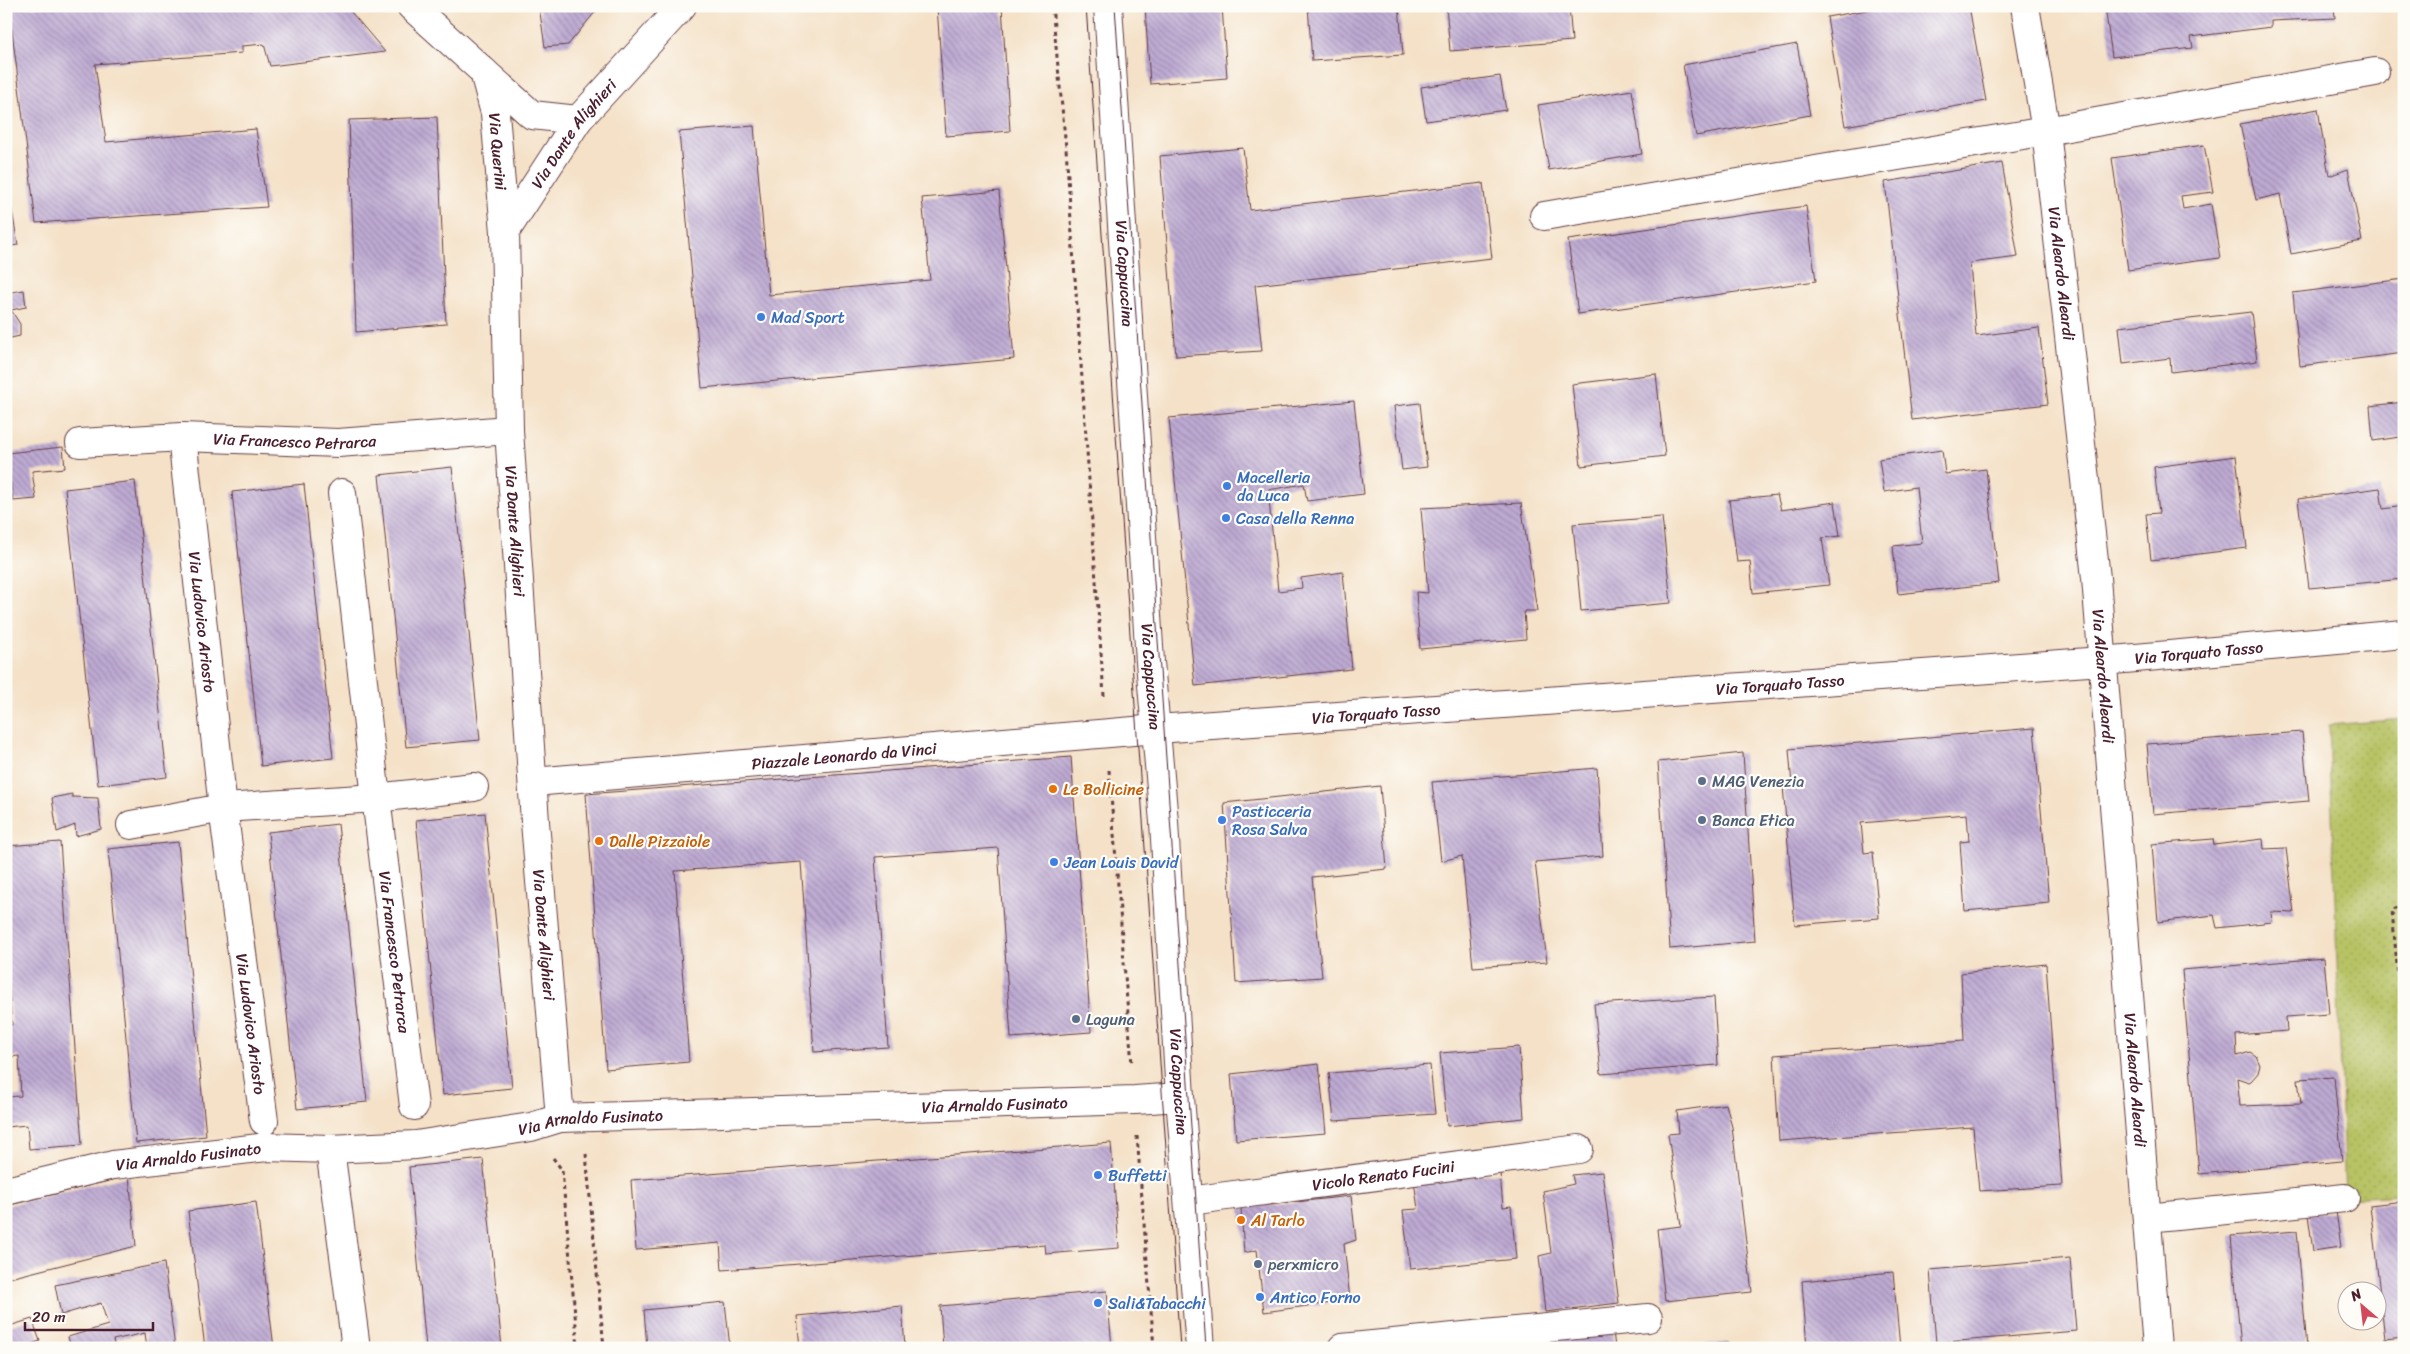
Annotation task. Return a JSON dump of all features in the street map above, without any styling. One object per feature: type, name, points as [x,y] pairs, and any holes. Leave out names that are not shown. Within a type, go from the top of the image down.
[{"type":"street","name":"Via Querini","points":[[412,6],[532,114],[578,120]]},
{"type":"street","name":"Via Dante Alighieri","points":[[560,1118],[533,782],[509,430],[505,232],[578,120],[682,6]]},
{"type":"street","name":"Via Cappuccina","points":[[1108,6],[1150,662],[1157,729],[1180,1096],[1200,1348]]},
{"type":"street","name":"Via Aleardo Aleardi","points":[[2026,6],[2046,131],[2096,578],[2157,1348]]},
{"type":"street","name":"Via Querini","points":[[484,72],[495,113],[505,232]]},
{"type":"street","points":[[1544,216],[2046,131],[2375,72]]},
{"type":"street","name":"Via Francesco Petrarca","points":[[80,443],[182,437],[338,443],[509,430]]},
{"type":"street","name":"Via Ludovico Ariosto","points":[[182,437],[223,808],[264,1121]]},
{"type":"street","name":"Via Francesco Petrarca","points":[[342,493],[376,798],[414,1106]]},
{"type":"street","name":"Via Torquato Tasso","points":[[1157,729],[2102,661],[2404,634]]},
{"type":"street","name":"Piazzale Leonardo da Vinci","points":[[533,782],[1157,729]]},
{"type":"street","points":[[131,825],[223,808],[376,798],[474,787]]},
{"type":"street","name":"Via Arnaldo Fusinato","points":[[6,1191],[113,1166],[267,1147],[330,1149],[416,1145],[530,1127],[560,1118],[1135,1100],[1180,1096]]},
{"type":"street","points":[[330,1149],[356,1348]]},
{"type":"street","name":"Vicolo Renato Fucini","points":[[1189,1201],[1579,1149]]},
{"type":"street","points":[[2147,1218],[2345,1198]]},
{"type":"street","points":[[1342,1348],[1648,1318]]},
{"type":"path","points":[[1052,6],[1066,158],[1135,1100]]},
{"type":"path","points":[[2404,903],[2392,910],[2404,1043]]},
{"type":"path","points":[[530,1127],[562,1170],[578,1348]]},
{"type":"path","points":[[1137,1127],[1154,1348]]},
{"type":"path","points":[[585,1145],[604,1348]]},
{"type":"green space","points":[[2404,719],[2404,1195],[2345,1198],[2329,725]]},
{"type":"building","points":[[346,6],[385,52],[270,66],[264,44],[242,46],[242,53],[95,64],[106,142],[256,129],[267,207],[36,223],[9,7]]},
{"type":"building","points":[[539,6],[596,6],[596,11],[568,45],[545,47]]},
{"type":"building","points":[[937,6],[1002,6],[1010,131],[946,136]]},
{"type":"building","points":[[1145,6],[1222,6],[1227,78],[1150,84]]},
{"type":"building","points":[[1308,6],[1399,6],[1403,55],[1312,61]]},
{"type":"building","points":[[1446,6],[1569,6],[1572,41],[1450,51]]},
{"type":"building","points":[[1889,6],[1969,6],[1986,101],[1845,126],[1827,17]]},
{"type":"building","points":[[2105,6],[2334,6],[2335,18],[2271,21],[2271,27],[2191,37],[2193,48],[2112,57]]},
{"type":"building","points":[[1797,44],[1810,115],[1696,136],[1683,65]]},
{"type":"building","points":[[1500,76],[1506,110],[1426,121],[1421,87]]},
{"type":"building","points":[[1632,90],[1642,154],[1549,170],[1538,105]]},
{"type":"building","points":[[2318,109],[2329,176],[2348,169],[2362,241],[2291,254],[2280,194],[2256,200],[2240,124]]},
{"type":"building","points":[[437,117],[446,324],[356,332],[349,120]]},
{"type":"building","points":[[754,126],[769,295],[930,280],[922,198],[999,191],[1014,359],[702,388],[679,132]]},
{"type":"building","points":[[2204,145],[2213,192],[2181,196],[2183,209],[2211,204],[2220,258],[2128,270],[2112,158]]},
{"type":"building","points":[[1243,148],[1250,210],[1483,183],[1492,258],[1255,285],[1262,351],[1176,356],[1160,156]]},
{"type":"building","points":[[2002,163],[2018,257],[1970,263],[1976,336],[2039,328],[2048,404],[1912,420],[1885,182]]},
{"type":"building","points":[[6,176],[18,245],[6,247]]},
{"type":"building","points":[[1806,206],[1816,281],[1578,314],[1568,240]]},
{"type":"building","points":[[2404,279],[2404,353],[2300,366],[2293,293]]},
{"type":"building","points":[[24,290],[26,307],[11,310],[20,324],[20,336],[6,339],[6,293]]},
{"type":"building","points":[[2251,312],[2257,361],[2171,372],[2170,358],[2123,364],[2119,327]]},
{"type":"building","points":[[1656,374],[1665,456],[1581,466],[1572,384]]},
{"type":"building","points":[[1354,401],[1364,494],[1307,501],[1304,484],[1268,490],[1278,591],[1302,588],[1301,578],[1343,572],[1352,669],[1195,686],[1169,418]]},
{"type":"building","points":[[2404,402],[2404,461],[2402,461],[2400,437],[2373,441],[2370,406]]},
{"type":"building","points":[[1420,403],[1427,467],[1402,470],[1394,406]]},
{"type":"building","points":[[63,447],[65,468],[32,471],[36,499],[13,501],[7,453]]},
{"type":"building","points":[[1942,450],[1945,474],[1986,469],[1999,583],[1898,594],[1893,546],[1922,543],[1916,487],[1884,492],[1879,459]]},
{"type":"building","points":[[2236,456],[2247,548],[2151,560],[2146,514],[2159,513],[2154,467]]},
{"type":"building","points":[[452,467],[480,740],[406,747],[379,475]]},
{"type":"building","points":[[135,481],[167,777],[98,785],[65,489]]},
{"type":"building","points":[[304,484],[333,758],[261,766],[232,492]]},
{"type":"building","points":[[2380,488],[2383,509],[2404,506],[2404,579],[2309,588],[2298,499]]},
{"type":"building","points":[[1777,495],[1781,510],[1835,502],[1840,536],[1822,538],[1829,585],[1753,593],[1750,561],[1737,562],[1729,500]]},
{"type":"building","points":[[1521,503],[1537,611],[1524,611],[1526,639],[1420,649],[1416,592],[1428,593],[1421,508]]},
{"type":"building","points":[[1662,517],[1671,603],[1581,611],[1573,524]]},
{"type":"building","points":[[2034,728],[2049,903],[1965,911],[1960,842],[1969,841],[1967,814],[1861,823],[1864,853],[1873,852],[1879,918],[1795,925],[1783,786],[1792,786],[1789,749]]},
{"type":"building","points":[[2302,732],[2309,801],[2153,814],[2147,744]]},
{"type":"building","points":[[1743,753],[1755,941],[1670,949],[1658,762]]},
{"type":"building","points":[[1071,757],[1091,1032],[1011,1038],[998,848],[875,857],[888,1047],[814,1052],[801,862],[675,871],[689,1062],[606,1069],[586,794]]},
{"type":"building","points":[[1597,768],[1603,856],[1535,862],[1547,962],[1473,967],[1462,856],[1441,861],[1432,782]]},
{"type":"building","points":[[1380,786],[1387,869],[1312,877],[1322,977],[1236,983],[1224,803]]},
{"type":"building","points":[[72,794],[72,797],[98,798],[101,829],[76,836],[75,825],[57,832],[52,798]]},
{"type":"building","points":[[485,813],[512,1088],[443,1095],[416,820]]},
{"type":"building","points":[[338,824],[367,1102],[297,1109],[268,832]]},
{"type":"building","points":[[2213,839],[2214,845],[2263,839],[2264,849],[2286,848],[2294,913],[2271,912],[2272,922],[2217,928],[2214,915],[2158,922],[2152,844]]},
{"type":"building","points":[[60,842],[82,1145],[29,1149],[27,1125],[6,1127],[6,1097],[21,1096],[19,1056],[6,1057],[6,1026],[12,1025],[8,976],[6,976],[6,846]]},
{"type":"building","points":[[178,842],[206,1136],[136,1143],[108,849]]},
{"type":"building","points":[[2324,958],[2329,1014],[2286,1017],[2287,1031],[2236,1035],[2237,1056],[2250,1052],[2256,1056],[2260,1065],[2258,1073],[2251,1081],[2237,1078],[2240,1106],[2301,1104],[2298,1079],[2334,1077],[2342,1161],[2199,1174],[2182,970]]},
{"type":"building","points":[[2046,964],[2062,1186],[1979,1191],[1973,1127],[1779,1141],[1774,1055],[1964,1041],[1961,973]]},
{"type":"building","points":[[1714,997],[1718,1065],[1601,1074],[1594,1004]]},
{"type":"building","points":[[1519,1047],[1524,1118],[1447,1126],[1440,1053]]},
{"type":"building","points":[[1319,1064],[1326,1133],[1236,1140],[1231,1074]]},
{"type":"building","points":[[1430,1065],[1435,1114],[1334,1121],[1329,1073]]},
{"type":"building","points":[[1726,1104],[1732,1127],[1752,1292],[1665,1301],[1657,1229],[1681,1226],[1668,1134],[1679,1133],[1677,1111]]},
{"type":"building","points":[[1111,1143],[1119,1248],[1046,1254],[1045,1245],[722,1270],[720,1243],[636,1250],[631,1180]]},
{"type":"building","points":[[483,1159],[502,1348],[426,1348],[409,1167]]},
{"type":"building","points":[[1602,1172],[1619,1303],[1545,1312],[1539,1256],[1551,1253],[1543,1191],[1574,1184],[1572,1175]]},
{"type":"building","points":[[1500,1173],[1503,1207],[1511,1206],[1516,1259],[1410,1269],[1403,1210],[1418,1209],[1414,1181]]},
{"type":"building","points":[[129,1176],[136,1246],[6,1279],[6,1206]]},
{"type":"building","points":[[1351,1196],[1356,1240],[1344,1244],[1350,1300],[1264,1312],[1257,1250],[1244,1253],[1241,1208]]},
{"type":"building","points":[[2404,1201],[2404,1337],[2385,1339],[2384,1332],[2388,1332],[2388,1282],[2379,1282],[2370,1205]]},
{"type":"building","points":[[256,1202],[274,1348],[205,1348],[188,1211]]},
{"type":"building","points":[[2336,1211],[2341,1247],[2313,1251],[2308,1215]]},
{"type":"building","points":[[2297,1231],[2307,1348],[2241,1348],[2231,1236]]},
{"type":"building","points":[[2070,1258],[2076,1331],[1936,1343],[1930,1270]]},
{"type":"building","points":[[164,1263],[175,1348],[147,1348],[145,1333],[113,1340],[115,1348],[71,1348],[68,1337],[108,1325],[101,1303],[61,1315],[55,1285]]},
{"type":"building","points":[[1893,1272],[1900,1348],[1807,1348],[1802,1281]]},
{"type":"building","points":[[1107,1291],[1112,1348],[943,1348],[940,1306]]},
{"type":"building","points":[[725,1302],[730,1348],[647,1348],[644,1310]]},
{"type":"building","points":[[902,1306],[905,1348],[800,1348],[797,1316]]},
{"type":"building","points":[[32,1319],[40,1341],[21,1348],[8,1348],[6,1327]]},
{"type":"building","points":[[1613,1331],[1615,1348],[1452,1348]]},
{"type":"building","points":[[1728,1343],[1728,1348],[1663,1348],[1663,1346]]},
{"type":"tram line","points":[[1086,6],[1180,1348]]},
{"type":"tram line","points":[[1115,6],[1206,1348]]},
{"type":"place","name":"Mad Sport","points":[[761,317]]},
{"type":"place","name":"Macelleria da Luca","points":[[1227,486]]},
{"type":"place","name":"Casa della Renna","points":[[1226,518]]},
{"type":"place","name":"MAG Venezia","points":[[1702,781]]},
{"type":"place","name":"Le Bollicine","points":[[1053,789]]},
{"type":"place","name":"Pasticceria Rosa Salva","points":[[1222,820]]},
{"type":"place","name":"Banca Etica","points":[[1702,820]]},
{"type":"place","name":"Dalle Pizzaiole","points":[[599,841]]},
{"type":"place","name":"Jean Louis David","points":[[1054,862]]},
{"type":"place","name":"Laguna","points":[[1076,1019]]},
{"type":"place","name":"Buffetti","points":[[1098,1175]]},
{"type":"place","name":"Al Tarlo","points":[[1241,1220]]},
{"type":"place","name":"perxmicro","points":[[1258,1264]]},
{"type":"place","name":"Antico Forno","points":[[1260,1297]]},
{"type":"place","name":"Sali&Tabacchi","points":[[1098,1303]]}]
